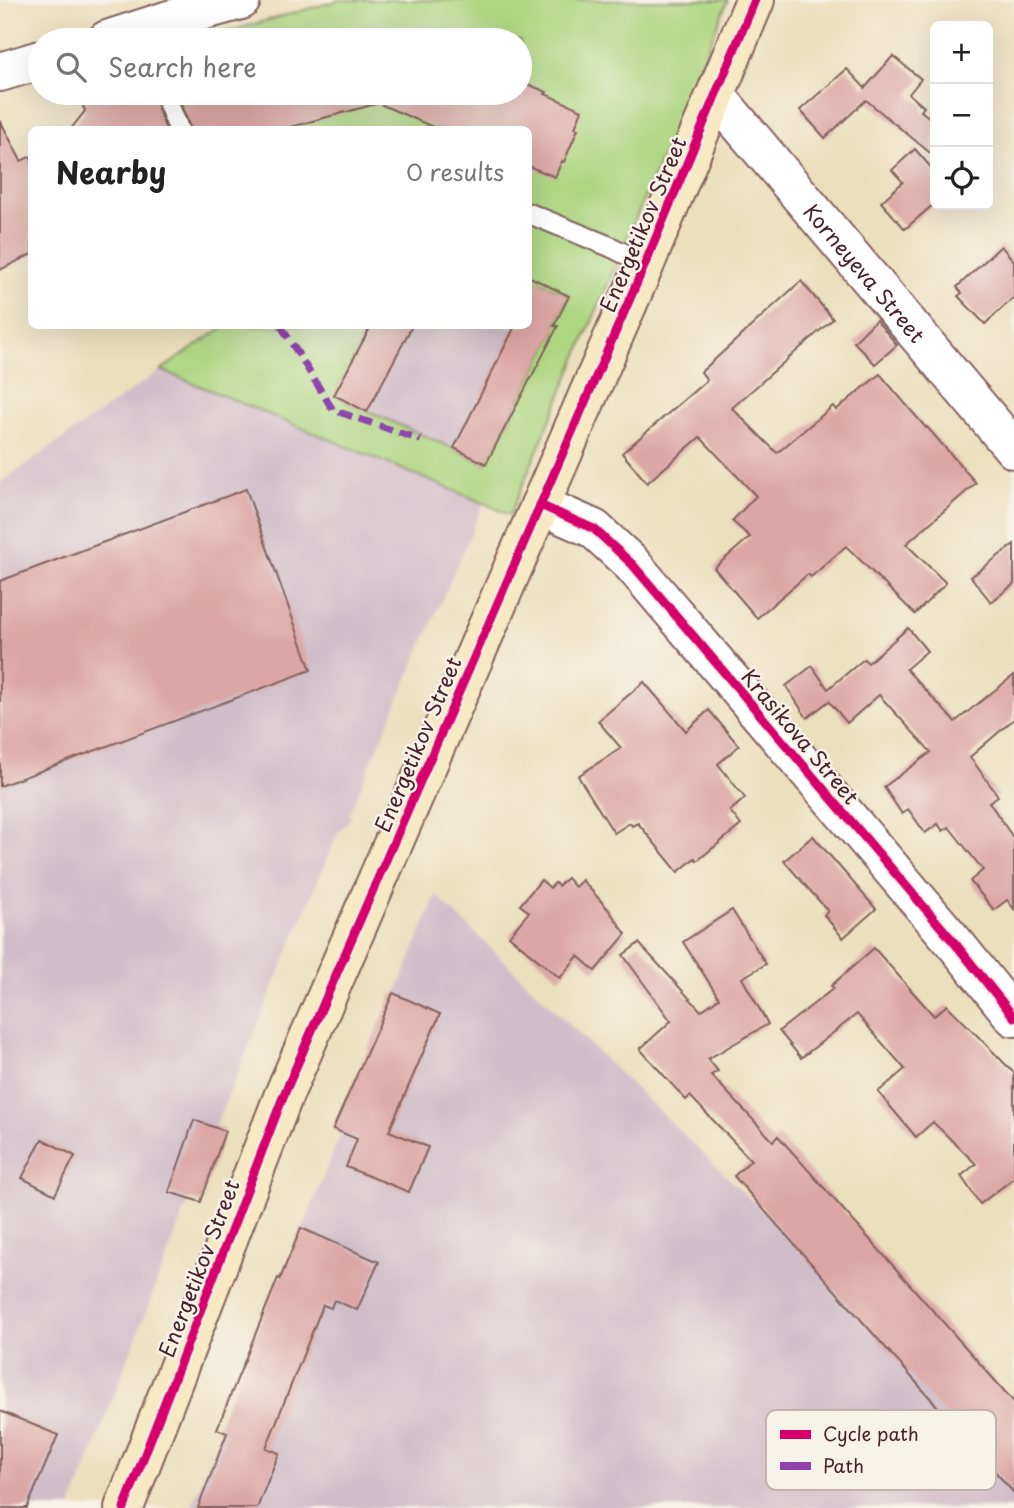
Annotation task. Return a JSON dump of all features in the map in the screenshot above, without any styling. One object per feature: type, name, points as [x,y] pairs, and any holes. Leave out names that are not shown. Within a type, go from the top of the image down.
[{"type":"street","points":[[144,26],[242,0]]},
{"type":"street","name":"Energetikov Street","points":[[124,1508],[283,1097],[645,264],[755,0]]},
{"type":"street","points":[[0,72],[28,64]]},
{"type":"street","name":"Korneyeva Street","points":[[716,96],[1014,449]]},
{"type":"street","name":"Krasikova Street","points":[[540,505],[594,529],[632,564],[1014,1017]]},
{"type":"lane","points":[[169,105],[177,126]]},
{"type":"lane","points":[[532,215],[645,264]]},
{"type":"shaded area","points":[[532,278],[569,296],[556,329],[486,464],[334,395],[369,329],[532,329]]},
{"type":"shaded area","points":[[161,370],[484,503],[349,814],[352,817],[338,832],[215,1127],[225,1130],[201,1203],[189,1199],[71,1508],[0,1508],[0,483]]},
{"type":"shaded area","points":[[436,895],[968,1410],[766,1410],[766,1490],[996,1490],[996,1438],[1014,1455],[1014,1508],[191,1508]]},
{"type":"green space","points":[[340,0],[728,0],[510,515],[161,370],[221,329],[369,329],[335,395],[486,464],[556,330],[553,328],[569,296],[532,278],[532,126],[160,126],[152,105],[532,105],[532,28],[240,28]]},
{"type":"building","points":[[893,56],[921,79],[909,94],[924,107],[921,111],[930,118],[930,153],[866,100],[825,138],[800,110],[847,69],[865,88]]},
{"type":"building","points":[[532,86],[582,110],[575,128],[578,129],[555,177],[532,168],[532,126],[431,126],[382,105],[532,105]]},
{"type":"building","points":[[83,105],[157,105],[164,126],[73,126],[85,111]]},
{"type":"building","points":[[182,105],[372,105],[294,126],[189,126]]},
{"type":"building","points":[[0,120],[21,161],[28,158],[28,256],[0,270]]},
{"type":"building","points":[[915,149],[930,166],[930,207],[905,229],[881,202],[903,182],[892,170]]},
{"type":"building","points":[[1001,246],[1014,261],[1014,297],[985,324],[958,296],[962,293],[957,287]]},
{"type":"building","points":[[532,278],[569,296],[554,326],[558,326],[486,464],[454,448],[514,329],[532,329]]},
{"type":"building","points":[[801,281],[833,319],[732,408],[777,453],[833,406],[836,410],[880,374],[976,483],[906,544],[946,583],[915,614],[846,546],[811,577],[808,574],[757,618],[714,568],[750,537],[732,521],[756,496],[700,437],[647,483],[622,453],[707,380],[701,372]]},
{"type":"building","points":[[876,320],[897,345],[875,364],[854,342]]},
{"type":"building","points":[[369,329],[410,329],[367,412],[334,395]]},
{"type":"building","points":[[246,489],[311,670],[0,786],[0,581]]},
{"type":"building","points":[[1014,544],[1014,584],[991,602],[971,577]]},
{"type":"building","points":[[908,628],[927,651],[906,669],[955,722],[1014,675],[1014,719],[970,757],[998,796],[989,802],[1014,839],[1014,909],[1007,900],[994,910],[970,881],[983,870],[949,827],[943,831],[938,824],[925,833],[908,809],[902,814],[884,787],[931,752],[879,695],[847,723],[829,701],[807,718],[786,686],[812,666],[828,689],[864,659],[868,663]]},
{"type":"building","points":[[644,682],[686,731],[709,710],[739,746],[718,764],[745,798],[730,811],[741,825],[697,861],[695,858],[678,872],[638,823],[632,826],[630,823],[614,833],[578,776],[621,748],[598,721]]},
{"type":"building","points":[[813,836],[876,909],[843,938],[824,915],[828,911],[784,861]]},
{"type":"building","points":[[567,878],[575,887],[582,880],[626,934],[595,971],[578,956],[560,978],[509,936],[529,912],[520,905],[541,880],[550,888],[555,883],[558,886]]},
{"type":"building","points":[[732,910],[766,964],[742,978],[768,1024],[708,1059],[718,1071],[711,1075],[773,1141],[778,1136],[1014,1402],[1014,1493],[996,1473],[996,1410],[941,1410],[734,1176],[751,1160],[690,1096],[686,1100],[640,1049],[671,1021],[623,955],[639,943],[701,1011],[719,998],[683,942]]},
{"type":"building","points":[[874,948],[934,1016],[947,1005],[1014,1073],[1014,1178],[980,1204],[961,1176],[976,1164],[933,1122],[916,1137],[878,1092],[905,1069],[857,1014],[801,1058],[779,1031],[834,988],[831,986]]},
{"type":"building","points":[[393,993],[440,1014],[389,1131],[428,1147],[409,1192],[346,1167],[357,1139],[333,1129]]},
{"type":"building","points":[[194,1120],[225,1131],[201,1202],[169,1192]]},
{"type":"building","points":[[42,1139],[75,1156],[55,1195],[22,1178]]},
{"type":"building","points":[[301,1228],[379,1262],[357,1310],[334,1300],[331,1308],[323,1305],[266,1448],[279,1453],[257,1508],[198,1508],[227,1433],[217,1429]]},
{"type":"building","points":[[0,1411],[58,1435],[27,1508],[0,1508]]},
{"type":"marked path","points":[[283,329],[333,410],[421,440]]},
{"type":"cycle path","points":[[124,1508],[283,1097],[645,264],[755,0]]},
{"type":"cycle path","points":[[540,505],[594,529],[632,564],[958,947],[1014,1017]]}]
